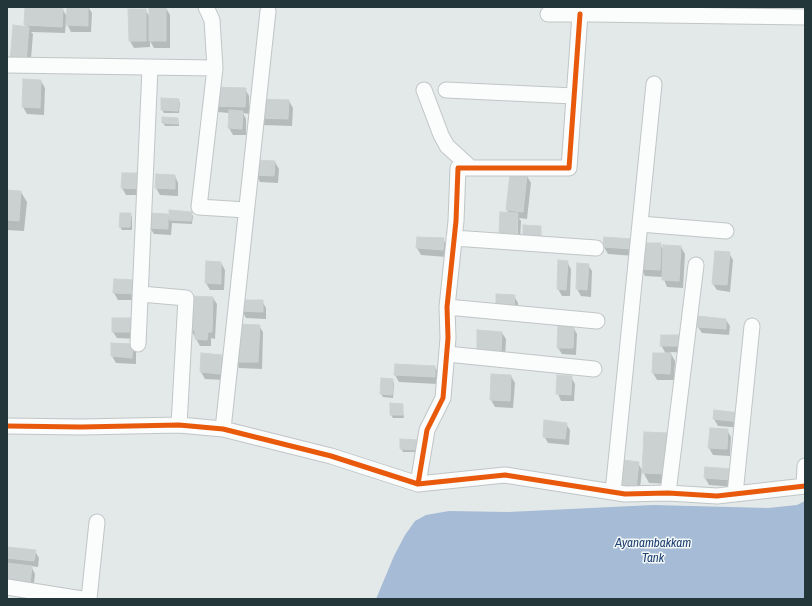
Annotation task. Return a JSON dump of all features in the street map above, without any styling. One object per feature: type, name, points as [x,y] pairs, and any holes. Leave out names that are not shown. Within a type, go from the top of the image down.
[{"type":"street","points":[[206,7],[212,20],[215,68],[199,207],[246,210]]},
{"type":"street","points":[[223,429],[268,11]]},
{"type":"street","points":[[548,14],[587,12],[805,17]]},
{"type":"street","points":[[418,484],[427,430],[443,398],[447,354],[447,306],[454,238],[458,168],[569,168],[574,96],[587,12]]},
{"type":"street","points":[[7,65],[215,68]]},
{"type":"street","points":[[138,344],[150,68]]},
{"type":"street","points":[[613,492],[654,84]]},
{"type":"street","points":[[424,90],[441,135],[447,146],[470,168]]},
{"type":"street","points":[[446,90],[574,96]]},
{"type":"street","points":[[640,224],[726,231]]},
{"type":"street","points":[[454,238],[596,248]]},
{"type":"street","points":[[668,493],[696,266]]},
{"type":"street","points":[[141,294],[186,298],[179,425]]},
{"type":"street","points":[[447,306],[597,320]]},
{"type":"street","points":[[735,494],[752,326]]},
{"type":"street","points":[[447,354],[594,370]]},
{"type":"street","points":[[7,426],[81,427],[179,425],[223,429],[332,456],[418,484],[505,476],[625,494],[668,493],[717,496],[804,486],[805,466]]},
{"type":"street","points":[[89,599],[98,522]]},
{"type":"street","points":[[7,587],[82,599]]},
{"type":"water","name":"Ayanambakkam Tank","points":[[805,501],[805,599],[376,599],[394,556],[405,535],[415,521],[426,515],[449,511],[508,512],[653,505],[768,508],[797,505]]},
{"type":"building","points":[[25,7],[63,7],[62,27],[24,25]]},
{"type":"building","points":[[67,7],[88,7],[88,26],[66,25]]},
{"type":"building","points":[[149,7],[166,7],[166,41],[149,41]]},
{"type":"building","points":[[128,9],[146,9],[146,41],[129,41]]},
{"type":"building","points":[[13,25],[29,27],[26,64],[10,63]]},
{"type":"building","points":[[23,79],[41,80],[40,108],[22,107]]},
{"type":"building","points":[[214,87],[246,88],[245,107],[213,106]]},
{"type":"building","points":[[161,98],[179,99],[178,111],[161,110]]},
{"type":"building","points":[[258,99],[289,100],[288,119],[257,118]]},
{"type":"building","points":[[229,110],[243,111],[242,129],[228,128]]},
{"type":"building","points":[[162,117],[178,118],[178,124],[162,123]]},
{"type":"building","points":[[256,160],[275,161],[274,176],[255,175]]},
{"type":"building","points":[[122,173],[144,173],[144,189],[121,188]]},
{"type":"building","points":[[156,174],[175,175],[175,189],[155,188]]},
{"type":"building","points":[[510,174],[527,175],[523,212],[506,210]]},
{"type":"building","points":[[7,190],[21,191],[19,221],[7,220]]},
{"type":"building","points":[[169,210],[192,212],[191,221],[169,220]]},
{"type":"building","points":[[500,212],[518,213],[517,235],[499,234]]},
{"type":"building","points":[[120,213],[131,213],[130,227],[119,227]]},
{"type":"building","points":[[150,213],[168,214],[168,229],[149,228]]},
{"type":"building","points":[[523,225],[541,226],[541,237],[523,236]]},
{"type":"building","points":[[417,237],[444,238],[443,250],[416,248]]},
{"type":"building","points":[[604,237],[632,239],[632,249],[603,247]]},
{"type":"building","points":[[640,243],[661,243],[660,270],[640,269]]},
{"type":"building","points":[[663,245],[681,246],[679,281],[662,280]]},
{"type":"building","points":[[715,251],[730,252],[727,285],[712,284]]},
{"type":"building","points":[[558,260],[568,261],[566,290],[557,289]]},
{"type":"building","points":[[206,261],[221,262],[221,284],[205,283]]},
{"type":"building","points":[[577,263],[589,264],[587,290],[576,289]]},
{"type":"building","points":[[114,279],[137,280],[137,294],[113,293]]},
{"type":"building","points":[[496,294],[515,295],[514,310],[496,310]]},
{"type":"building","points":[[192,296],[213,297],[212,332],[208,332],[207,340],[195,339],[195,330],[190,330]]},
{"type":"building","points":[[241,300],[263,300],[263,312],[241,311]]},
{"type":"building","points":[[698,316],[726,319],[726,329],[697,327]]},
{"type":"building","points":[[112,318],[135,318],[135,332],[112,332]]},
{"type":"building","points":[[236,324],[260,325],[258,362],[234,362]]},
{"type":"building","points":[[558,325],[574,326],[573,348],[557,348]]},
{"type":"building","points":[[477,330],[502,332],[501,352],[477,350]]},
{"type":"building","points":[[661,335],[684,335],[684,346],[660,346]]},
{"type":"building","points":[[111,343],[133,344],[132,358],[111,356]]},
{"type":"building","points":[[201,353],[222,355],[220,374],[200,372]]},
{"type":"building","points":[[653,353],[671,353],[670,374],[652,373]]},
{"type":"building","points":[[395,364],[435,366],[435,377],[394,375]]},
{"type":"building","points":[[491,374],[511,375],[510,401],[490,400]]},
{"type":"building","points":[[557,375],[572,376],[571,395],[556,394]]},
{"type":"building","points":[[381,378],[393,379],[392,395],[380,394]]},
{"type":"building","points":[[390,403],[403,404],[403,415],[390,415]]},
{"type":"building","points":[[714,410],[741,413],[740,422],[713,419]]},
{"type":"building","points":[[544,420],[567,423],[565,439],[543,437]]},
{"type":"building","points":[[710,428],[728,429],[727,449],[708,448]]},
{"type":"building","points":[[644,432],[668,433],[666,474],[642,473]]},
{"type":"building","points":[[400,439],[418,440],[417,450],[400,449]]},
{"type":"building","points":[[624,460],[639,462],[636,490],[622,489]]},
{"type":"building","points":[[705,467],[733,469],[732,480],[704,478]]},
{"type":"building","points":[[7,547],[36,550],[34,561],[7,558]]},
{"type":"building","points":[[7,563],[32,566],[30,584],[7,582]]},
{"type":"cycle path","points":[[418,484],[427,430],[443,398],[448,338],[447,307],[456,221],[458,168],[569,168],[580,14]]},
{"type":"cycle path","points":[[7,426],[81,427],[179,425],[223,429],[331,456],[418,484],[505,475],[625,494],[668,493],[717,496],[805,486]]}]
